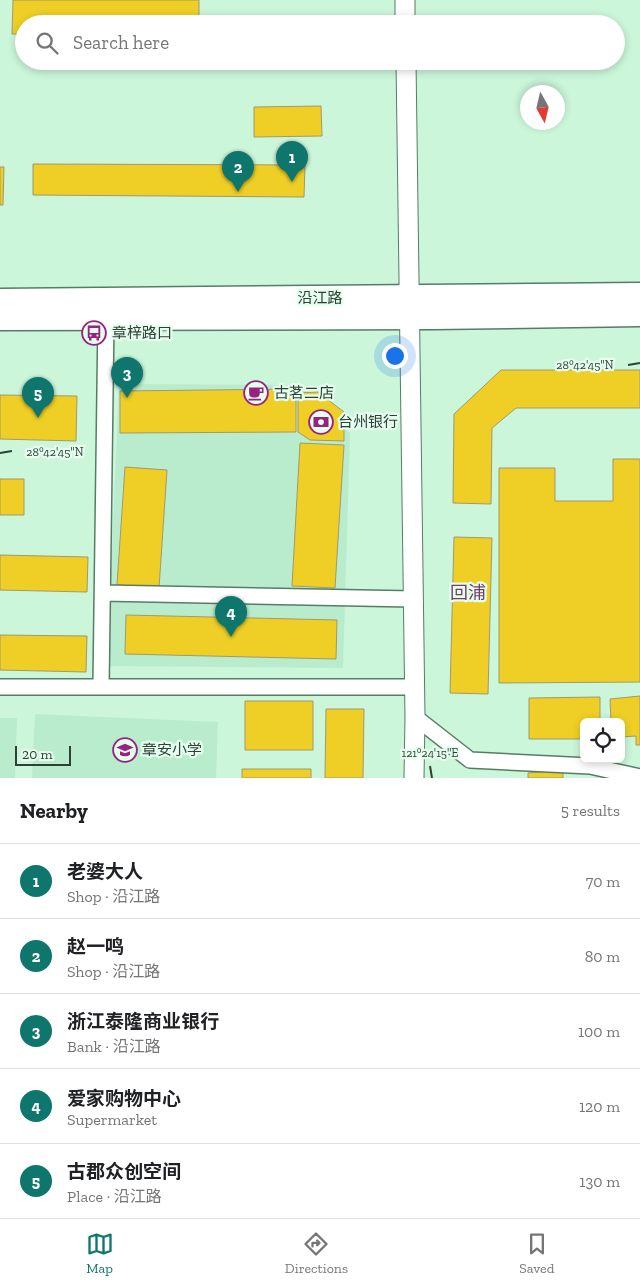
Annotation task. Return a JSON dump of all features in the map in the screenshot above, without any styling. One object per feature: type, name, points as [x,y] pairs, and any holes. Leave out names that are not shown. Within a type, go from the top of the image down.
[{"type":"main road","name":"沿江路","points":[[0,318],[106,318],[410,308],[640,294]]},
{"type":"main road","name":"沿江路","points":[[0,300],[410,308],[640,315]]},
{"type":"street","points":[[405,0],[405,15]]},
{"type":"street","points":[[406,70],[415,717],[414,778]]},
{"type":"street","points":[[101,686],[106,318]]},
{"type":"street","points":[[103,593],[413,598]]},
{"type":"street","points":[[0,687],[414,687]]},
{"type":"street","points":[[415,717],[470,760],[590,766],[640,777]]},
{"type":"shaded area","points":[[119,384],[317,385],[350,434],[343,668],[107,666]]},
{"type":"shaded area","name":"章安小学","points":[[35,714],[218,722],[216,778],[32,778]]},
{"type":"shaded area","points":[[0,718],[17,718],[15,778],[0,778]]},
{"type":"building","points":[[13,0],[199,0],[199,15],[15,15],[15,34],[12,34]]},
{"type":"building","points":[[321,106],[322,136],[254,137],[254,107]]},
{"type":"building","points":[[33,164],[305,165],[304,197],[33,195]]},
{"type":"building","points":[[0,167],[4,167],[3,205],[0,205]]},
{"type":"building","points":[[501,370],[640,370],[640,408],[516,408],[492,428],[491,504],[453,503],[454,414]]},
{"type":"building","points":[[296,389],[296,432],[120,433],[120,391]]},
{"type":"building","name":"台州银行","points":[[318,392],[344,412],[344,441],[310,440],[298,432],[298,393]]},
{"type":"building","points":[[0,395],[77,396],[76,441],[0,439]]},
{"type":"building","points":[[300,443],[344,445],[335,588],[292,586]]},
{"type":"building","points":[[613,459],[640,459],[640,682],[499,683],[499,468],[555,468],[555,501],[613,501]]},
{"type":"building","points":[[125,467],[167,470],[159,588],[117,585]]},
{"type":"building","points":[[0,479],[24,479],[24,515],[0,515]]},
{"type":"building","points":[[454,537],[492,538],[488,694],[450,693]]},
{"type":"building","points":[[0,555],[88,557],[87,592],[0,590]]},
{"type":"building","points":[[126,615],[337,620],[336,659],[125,654]]},
{"type":"building","points":[[0,635],[87,636],[86,672],[0,670]]},
{"type":"building","points":[[640,696],[640,745],[636,745],[636,736],[625,737],[625,718],[611,718],[610,699]]},
{"type":"building","points":[[600,697],[600,718],[580,718],[580,739],[529,739],[529,698]]},
{"type":"building","points":[[245,701],[313,701],[313,750],[245,750]]},
{"type":"building","points":[[326,709],[364,709],[363,778],[325,778]]},
{"type":"building","points":[[242,769],[311,769],[311,778],[242,778]]},
{"type":"building","points":[[563,770],[563,778],[528,778],[528,773]]},
{"type":"place","name":"老婆大人","points":[[292,182]]},
{"type":"place","name":"赵一鸣","points":[[238,192]]},
{"type":"place","name":"章梓路口","points":[[94,333]]},
{"type":"place","name":"古茗二店","points":[[256,393]]},
{"type":"place","name":"浙江泰隆商业银行","points":[[127,398]]},
{"type":"place","name":"古郡众创空间","points":[[38,418]]},
{"type":"place","name":"台州银行","points":[[321,422]]},
{"type":"place","name":"爱家购物中心","points":[[231,637]]},
{"type":"place","name":"章安小学","points":[[125,750]]},
{"type":"district","name":"回浦","points":[[468,593]]}]
